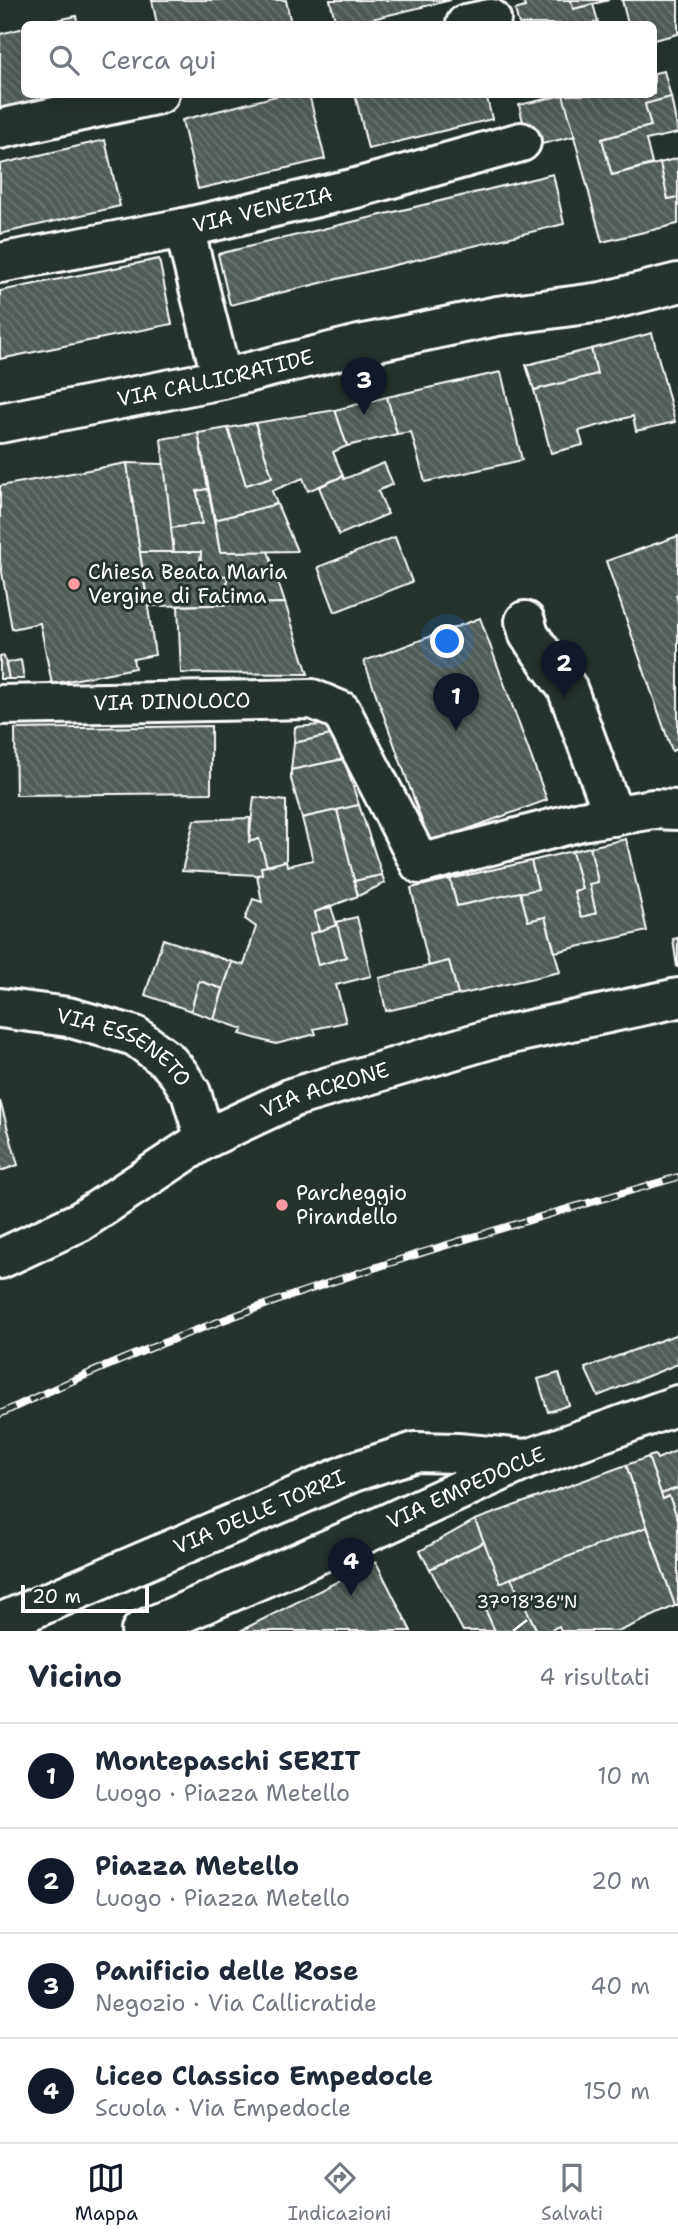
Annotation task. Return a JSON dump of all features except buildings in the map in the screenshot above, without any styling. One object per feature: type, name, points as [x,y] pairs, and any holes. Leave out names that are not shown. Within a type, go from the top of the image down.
[{"type":"street","points":[[0,129],[141,98]]},
{"type":"street","name":"VIA VENEZIA","points":[[0,263],[184,228],[356,188],[521,142]]},
{"type":"street","points":[[184,228],[222,379]]},
{"type":"street","name":"VIA CALLICRATIDE","points":[[0,423],[222,379],[496,316],[602,302],[678,283]]},
{"type":"street","points":[[525,621],[529,635],[567,688],[614,816],[666,810]]},
{"type":"street","name":"VIA DINOLOCO","points":[[0,705],[312,699],[341,711],[420,864],[581,821],[614,816]]},
{"type":"street","name":"VIA ACRONE","points":[[0,1259],[81,1221],[205,1139],[294,1097],[497,1037],[678,998]]},
{"type":"street","name":"VIA ESSENETO","points":[[0,1008],[68,1017],[135,1036],[167,1060],[179,1074],[191,1093],[205,1139]]},
{"type":"street","name":"VIA EMPEDOCLE","points":[[141,1631],[528,1459],[678,1405]]},
{"type":"street","name":"VIA DELLE TORRI","points":[[0,1623],[353,1472],[415,1452],[528,1459]]},
{"type":"railway","points":[[0,1414],[165,1342],[334,1281],[505,1227],[678,1177]]},
{"type":"place","name":"Panificio delle Rose","points":[[364,415]]},
{"type":"place","name":"Chiesa Beata Maria Vergine di Fatima","points":[[74,584]]},
{"type":"place","name":"Piazza Metello","points":[[564,698]]},
{"type":"place","name":"Montepaschi SERIT","points":[[456,731]]},
{"type":"place","name":"Parcheggio Pirandello","points":[[282,1205]]},
{"type":"place","name":"Liceo Classico Empedocle","points":[[351,1596]]}]
